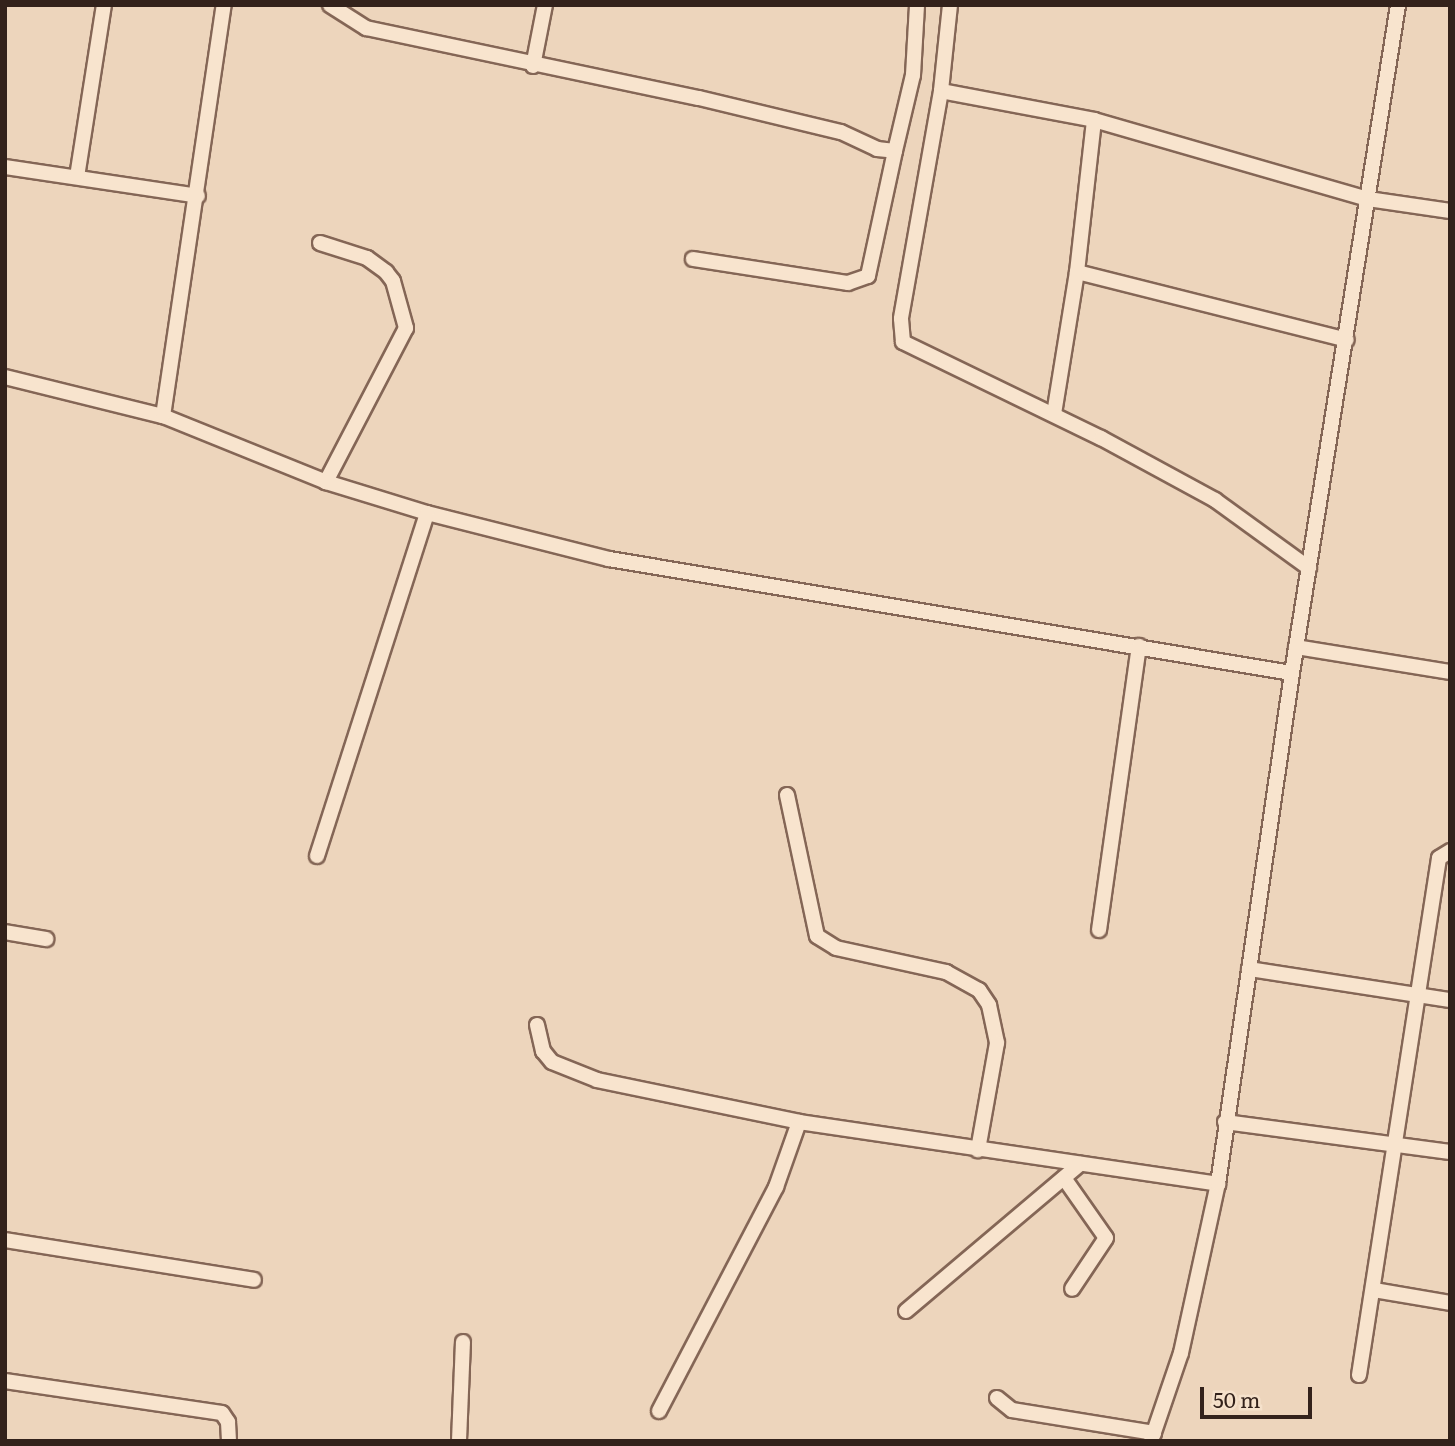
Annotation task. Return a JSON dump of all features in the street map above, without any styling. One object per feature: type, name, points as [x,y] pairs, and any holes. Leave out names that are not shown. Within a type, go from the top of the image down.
[{"type":"street","points":[[77,177],[104,5]]},
{"type":"street","points":[[163,415],[198,196],[224,5]]},
{"type":"street","points":[[330,5],[366,28],[533,66],[712,101],[841,132],[877,149],[895,151]]},
{"type":"street","points":[[533,66],[545,5]]},
{"type":"street","points":[[693,259],[848,283],[868,276],[913,75],[917,5]]},
{"type":"street","points":[[950,5],[941,92],[901,319],[903,342],[1054,414],[1215,500],[1309,568]]},
{"type":"street","points":[[997,1398],[1012,1410],[1153,1437],[1181,1353],[1218,1184],[1292,673],[1398,5]]},
{"type":"street","points":[[941,92],[1094,120],[1368,199],[1450,211]]},
{"type":"street","points":[[1054,414],[1077,272],[1094,120]]},
{"type":"street","points":[[5,167],[198,196]]},
{"type":"street","points":[[320,243],[367,258],[386,272],[393,281],[406,328],[326,482]]},
{"type":"street","points":[[1077,272],[1346,340]]},
{"type":"street","points":[[5,377],[163,415],[326,482],[427,513],[609,559],[1292,673]]},
{"type":"street","points":[[317,856],[427,513]]},
{"type":"street","points":[[1099,930],[1139,646]]},
{"type":"street","points":[[1296,647],[1450,672]]},
{"type":"street","points":[[787,795],[817,936],[836,948],[946,972],[979,990],[989,1005],[997,1043],[978,1150]]},
{"type":"street","points":[[1359,1375],[1421,996],[1439,858],[1450,851]]},
{"type":"street","points":[[5,932],[46,939]]},
{"type":"street","points":[[1249,969],[1450,1000]]},
{"type":"street","points":[[537,1025],[543,1051],[552,1062],[582,1076],[799,1122],[1218,1184]]},
{"type":"street","points":[[659,1411],[776,1187],[799,1122]]},
{"type":"street","points":[[1225,1122],[1397,1142],[1450,1152]]},
{"type":"street","points":[[906,1311],[1080,1164]]},
{"type":"street","points":[[1064,1178],[1106,1238],[1072,1289]]},
{"type":"street","points":[[5,1240],[254,1280]]},
{"type":"street","points":[[1374,1290],[1450,1303]]},
{"type":"street","points":[[459,1441],[464,1342]]},
{"type":"street","points":[[5,1381],[222,1413],[228,1422],[229,1441]]}]
